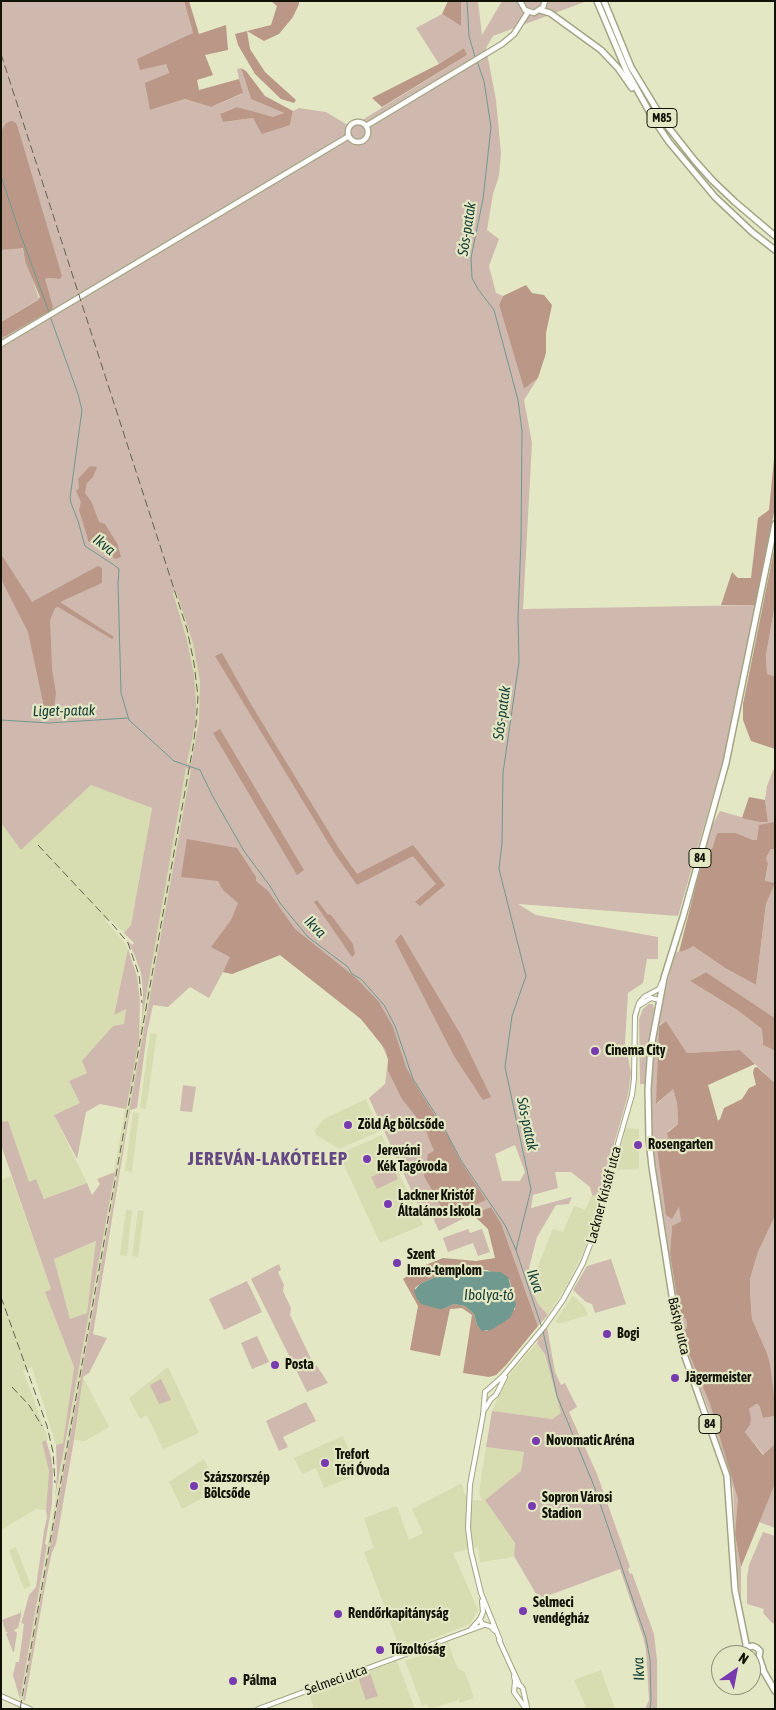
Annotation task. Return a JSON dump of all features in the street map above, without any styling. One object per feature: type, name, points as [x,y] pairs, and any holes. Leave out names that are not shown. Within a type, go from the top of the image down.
[{"type":"main road","points":[[520,1],[522,7],[528,12],[534,13],[540,10],[545,1]]},
{"type":"main road","name":"M85","points":[[597,1],[639,96],[669,142],[705,187],[752,232],[775,250]]},
{"type":"main road","name":"M85","points":[[604,1],[631,67],[669,128],[694,161],[713,181],[734,202],[775,236]]},
{"type":"main road","points":[[540,10],[550,13],[601,50],[618,68],[639,96]]},
{"type":"main road","points":[[366,126],[502,44],[514,34],[528,12]]},
{"type":"main road","points":[[358,122],[366,126],[368,132],[363,140],[354,140],[349,136],[349,128],[352,124],[358,122]]},
{"type":"main road","points":[[1,344],[349,136]]},
{"type":"main road","name":"84","points":[[657,1013],[664,978],[726,764],[775,524]]},
{"type":"main road","name":"Bástya utca","points":[[657,1013],[650,1058],[648,1089],[649,1139],[652,1167],[677,1326],[684,1354],[727,1476],[735,1590],[745,1645]]},
{"type":"main road","name":"Bástya utca","points":[[744,1633],[752,1645]]},
{"type":"main road","name":"84","points":[[761,1662],[764,1672]]},
{"type":"main road","name":"84","points":[[761,1669],[775,1691]]},
{"type":"street","name":"Lackner Kristóf utca","points":[[500,1640],[493,1629],[485,1625],[481,1617],[483,1608],[470,1552],[467,1520],[470,1485],[486,1389],[498,1382],[544,1327],[563,1300],[589,1250],[632,1095],[635,1023],[638,1007],[640,1001],[659,988],[664,978]]},
{"type":"street","points":[[649,996],[660,1000]]},
{"type":"street","points":[[649,996],[657,1004],[657,1013]]},
{"type":"street","name":"Lackner Kristóf utca","points":[[483,1415],[514,1363]]},
{"type":"street","points":[[489,1387],[494,1388],[497,1392]]},
{"type":"street","points":[[485,1395],[491,1399]]},
{"type":"street","name":"Lackner Kristóf utca","points":[[480,1593],[512,1669],[523,1689],[527,1709]]},
{"type":"street","points":[[481,1617],[490,1616],[488,1624],[485,1625]]},
{"type":"street","name":"Selmeci utca","points":[[470,1630],[481,1617]]},
{"type":"street","name":"Selmeci utca","points":[[258,1709],[485,1625]]},
{"type":"street","name":"Lackner Kristóf utca","points":[[512,1669],[515,1679],[514,1692],[527,1709]]},
{"type":"street","points":[[514,1687],[520,1686]]},
{"type":"street","points":[[518,1696],[523,1693]]},
{"type":"street","points":[[1,1696],[30,1709]]},
{"type":"shaded area","points":[[1,1],[184,1],[193,33],[166,64],[169,74],[150,110],[185,99],[211,107],[242,94],[237,69],[241,68],[251,99],[284,113],[273,118],[237,107],[220,114],[223,122],[253,118],[290,125],[293,111],[299,108],[326,112],[351,127],[467,55],[464,48],[439,64],[416,28],[442,14],[461,26],[461,1],[478,1],[482,35],[502,1],[587,1],[493,36],[486,48],[496,100],[501,153],[499,176],[493,194],[487,230],[499,239],[489,266],[496,293],[503,296],[499,305],[524,389],[538,378],[524,400],[532,443],[523,609],[755,605],[732,729],[678,916],[518,904],[536,915],[658,937],[658,959],[647,959],[643,983],[628,993],[625,1043],[631,1072],[628,1095],[599,1196],[592,1195],[590,1187],[571,1172],[555,1172],[558,1188],[533,1195],[531,1208],[572,1197],[569,1204],[556,1205],[537,1237],[529,1268],[536,1280],[532,1290],[538,1304],[548,1315],[538,1326],[501,1223],[491,1207],[472,1214],[439,1231],[426,1203],[418,1205],[369,1098],[385,1084],[388,1059],[381,1043],[361,1019],[280,955],[232,974],[223,972],[209,998],[190,987],[168,1007],[153,1005],[147,1033],[137,1108],[130,1110],[93,1334],[107,1338],[89,1373],[83,1377],[56,1544],[52,1552],[47,1575],[25,1701],[23,1700],[28,1669],[191,769],[186,768],[142,1019],[143,992],[141,973],[127,940],[132,945],[134,943],[124,933],[131,925],[152,808],[91,785],[21,850],[1,823],[1,336],[6,336],[52,310],[45,279],[59,279],[8,122],[1,131]],"holes":[[[176,591],[193,643],[200,682],[199,720],[191,764],[187,763],[195,725],[194,675],[187,640],[173,593]],[[515,1145],[525,1172],[520,1181],[502,1181],[495,1154]]]},
{"type":"shaded area","points":[[184,1],[189,1],[199,34],[226,25],[228,50],[205,55],[213,75],[197,80],[199,90],[239,79],[243,93],[211,107],[185,99],[150,110],[145,83],[169,73],[166,64],[140,70],[137,59],[193,33]]},
{"type":"shaded area","points":[[266,1],[299,1],[293,17],[279,34],[264,41],[247,31],[271,25],[277,6],[272,2]]},
{"type":"shaded area","points":[[448,1],[461,1],[461,26],[442,14]]},
{"type":"shaded area","points":[[247,31],[250,49],[265,72],[296,100],[294,103],[281,99],[255,74],[238,45],[235,34]]},
{"type":"shaded area","points":[[464,48],[467,55],[382,107],[372,98],[439,64]]},
{"type":"shaded area","points":[[241,68],[246,71],[265,96],[293,111],[290,125],[262,134],[253,118],[223,122],[220,114],[237,107],[273,117],[284,113],[251,99]]},
{"type":"shaded area","points":[[11,121],[17,125],[62,276],[60,279],[45,279],[53,307],[52,310],[2,337],[1,322],[40,297],[25,261],[23,248],[1,250],[1,131],[6,123]]},
{"type":"shaded area","points":[[21,247],[39,299],[1,322],[1,250]]},
{"type":"shaded area","points":[[526,285],[532,293],[544,295],[552,305],[546,333],[546,353],[538,378],[524,389],[499,305],[503,296]]},
{"type":"shaded area","points":[[775,449],[775,508],[755,605],[721,605],[732,572],[738,578],[751,578],[758,518],[769,510]]},
{"type":"shaded area","points":[[90,466],[97,467],[93,477],[87,483],[85,493],[92,503],[99,522],[105,524],[117,543],[121,557],[116,559],[88,541],[79,510],[81,502],[76,491],[79,488],[78,479]]},
{"type":"shaded area","points":[[775,545],[775,605],[766,655],[767,674],[775,678],[775,749],[751,741],[743,720],[743,704]]},
{"type":"shaded area","points":[[1,554],[32,602],[98,566],[102,568],[102,583],[60,602],[114,637],[112,639],[58,607],[55,608],[50,620],[52,669],[56,693],[52,711],[44,707],[28,632],[1,579]]},
{"type":"shaded area","points":[[177,591],[193,643],[200,682],[200,713],[191,764],[187,763],[195,719],[194,675],[187,640],[173,592]]},
{"type":"shaded area","points":[[775,605],[775,678],[767,674],[766,655]]},
{"type":"shaded area","points":[[222,653],[338,847],[357,874],[413,845],[445,885],[420,906],[415,902],[436,884],[413,856],[357,885],[335,854],[215,656]]},
{"type":"shaded area","points":[[220,729],[304,870],[297,875],[213,733]]},
{"type":"shaded area","points":[[186,768],[191,769],[23,1699],[21,1709],[19,1709],[21,1688]]},
{"type":"shaded area","points":[[773,770],[775,770],[775,822],[770,824],[757,840],[736,833],[717,833],[712,849],[705,849],[711,827],[720,811],[759,822],[768,822],[765,800],[767,786]]},
{"type":"shaded area","points":[[91,785],[152,808],[131,925],[124,933],[108,918],[105,920],[128,949],[114,1014],[127,1009],[124,1024],[87,1073],[69,1081],[80,1103],[54,1115],[87,1183],[44,1199],[36,1179],[29,1183],[8,1121],[3,1122],[1,1117],[1,823],[21,850]]},
{"type":"shaded area","points":[[749,797],[765,800],[768,822],[742,818]]},
{"type":"shaded area","points":[[775,822],[775,849],[771,849],[766,858],[768,864],[765,881],[775,883],[766,904],[756,985],[725,968],[693,946],[679,952],[705,849],[712,849],[717,833],[736,833],[757,840],[759,825]]},
{"type":"shaded area","points":[[187,839],[237,848],[256,877],[256,881],[268,891],[295,929],[356,978],[379,1002],[393,1027],[406,1067],[414,1082],[449,1138],[461,1162],[486,1200],[447,1217],[424,1176],[428,1154],[434,1151],[425,1128],[402,1099],[388,1071],[388,1059],[385,1049],[361,1019],[280,955],[232,974],[223,972],[230,957],[211,947],[231,920],[238,903],[223,890],[218,881],[181,877]]},
{"type":"shaded area","points":[[771,849],[775,849],[775,1018],[706,972],[690,981],[737,1010],[762,1029],[763,1045],[775,1051],[775,1083],[740,1050],[687,1053],[666,1021],[659,1025],[657,1104],[673,1088],[677,1103],[678,1124],[668,1131],[671,1149],[669,1152],[659,1148],[672,1218],[679,1207],[680,1210],[681,1221],[672,1226],[670,1254],[680,1317],[686,1319],[687,1327],[684,1332],[687,1349],[710,1404],[739,1499],[735,1534],[733,1489],[711,1416],[684,1345],[675,1307],[654,1166],[650,1107],[651,1078],[658,1022],[675,951],[679,952],[693,946],[725,968],[756,985],[766,904],[774,884],[765,882],[768,865],[766,858]]},
{"type":"shaded area","points":[[317,900],[353,944],[355,954],[352,957],[314,902]]},
{"type":"shaded area","points":[[401,934],[461,1035],[491,1097],[483,1100],[454,1056],[395,941]]},
{"type":"shaded area","points":[[128,949],[137,976],[140,1000],[139,1040],[126,1109],[100,1104],[86,1112],[77,1159],[54,1115],[80,1103],[69,1081],[87,1073],[82,1061],[113,1026],[124,1024],[126,1009],[114,1015]]},
{"type":"shaded area","points":[[706,972],[775,1018],[775,1051],[763,1045],[762,1029],[737,1010],[690,981]]},
{"type":"shaded area","points":[[649,1004],[653,1004],[654,1009],[647,1055],[646,1084],[640,1084],[639,1019],[643,1009]]},
{"type":"shaded area","points":[[666,1021],[687,1053],[740,1050],[755,1064],[708,1085],[718,1121],[724,1108],[742,1099],[749,1088],[756,1085],[753,1073],[754,1068],[757,1067],[775,1083],[775,1216],[758,1252],[750,1279],[750,1292],[752,1319],[770,1364],[775,1416],[763,1418],[759,1405],[756,1404],[749,1409],[750,1425],[745,1432],[763,1455],[775,1444],[775,1484],[741,1567],[735,1534],[738,1499],[710,1404],[687,1349],[684,1332],[687,1327],[686,1319],[680,1317],[670,1254],[672,1226],[681,1221],[679,1207],[672,1219],[666,1215],[657,1148],[670,1152],[667,1133],[678,1124],[677,1103],[673,1089],[656,1104],[659,1026]]},
{"type":"shaded area","points":[[150,1033],[157,1034],[146,1109],[140,1108]]},
{"type":"shaded area","points":[[183,1085],[196,1087],[192,1112],[180,1111]]},
{"type":"shaded area","name":"Zöld Ág bölcsőde","points":[[366,1099],[380,1131],[339,1149],[315,1134],[316,1132],[314,1131],[324,1119]]},
{"type":"shaded area","points":[[133,1112],[139,1113],[132,1172],[125,1171]]},
{"type":"shaded area","points":[[1,1117],[3,1122],[8,1121],[29,1182],[36,1179],[44,1199],[87,1183],[92,1195],[100,1184],[97,1179],[115,1172],[55,1498],[57,1475],[56,1445],[63,1443],[74,1367],[45,1292],[51,1289],[1,1145]],"holes":[[[96,1241],[87,1313],[70,1319],[54,1259]]]},
{"type":"shaded area","points":[[626,1128],[639,1129],[639,1169],[616,1170]]},
{"type":"shaded area","name":"Lackner Kristóf Általános Iskola","points":[[382,1135],[423,1225],[380,1243],[339,1154]]},
{"type":"shaded area","points":[[393,1167],[398,1179],[377,1189],[371,1177]]},
{"type":"shaded area","points":[[11,1176],[51,1289],[45,1292],[74,1367],[63,1443],[56,1445],[32,1367],[23,1370],[48,1439],[42,1442],[49,1471],[46,1510],[36,1509],[1,1530],[1,1180]]},
{"type":"shaded area","points":[[592,1195],[602,1196],[585,1249],[567,1285],[548,1315],[538,1304],[532,1289],[536,1280],[534,1276],[553,1229],[563,1232],[574,1206],[585,1210]]},
{"type":"shaded area","points":[[491,1207],[501,1223],[538,1326],[506,1365],[496,1375],[489,1377],[463,1373],[472,1315],[462,1308],[450,1309],[440,1356],[410,1350],[418,1306],[403,1279],[418,1268],[443,1258],[476,1261],[495,1258],[488,1229],[472,1214]],"holes":[[[462,1270],[487,1270],[509,1279],[515,1300],[515,1309],[487,1331],[483,1331],[477,1325],[474,1314],[465,1306],[454,1304],[443,1309],[415,1294],[415,1288],[420,1284],[442,1274]]]},
{"type":"shaded area","points":[[126,1210],[132,1210],[127,1256],[120,1255]]},
{"type":"shaded area","points":[[138,1210],[144,1211],[138,1257],[132,1256]]},
{"type":"shaded area","points":[[775,1216],[775,1402],[767,1353],[752,1319],[750,1279],[758,1252]]},
{"type":"shaded area","points":[[468,1229],[470,1233],[482,1229],[490,1252],[478,1256],[473,1243],[448,1252],[443,1238]]},
{"type":"shaded area","points":[[97,1241],[87,1314],[70,1319],[54,1259]]},
{"type":"shaded area","points":[[611,1259],[626,1304],[595,1313],[592,1304],[586,1302],[573,1290],[587,1266]]},
{"type":"shaded area","points":[[279,1264],[281,1270],[278,1272],[284,1285],[283,1291],[291,1308],[290,1315],[314,1365],[317,1366],[328,1383],[307,1392],[251,1279]]},
{"type":"shaded area","points":[[247,1281],[262,1312],[224,1330],[209,1299]]},
{"type":"shaded area","points":[[573,1296],[584,1306],[588,1315],[558,1324],[555,1321]]},
{"type":"shaded area","points":[[547,1327],[555,1372],[561,1385],[565,1383],[577,1407],[569,1412],[597,1474],[630,1567],[628,1569],[630,1574],[632,1573],[654,1634],[657,1660],[657,1709],[645,1709],[649,1700],[646,1650],[620,1569],[539,1599],[514,1556],[515,1543],[485,1500],[521,1471],[524,1452],[486,1447],[492,1411],[552,1419],[561,1413],[545,1355],[537,1343]]},
{"type":"shaded area","points":[[257,1336],[269,1362],[252,1369],[241,1343]]},
{"type":"shaded area","points":[[537,1343],[544,1355],[562,1413],[552,1419],[492,1411],[504,1384],[514,1369]]},
{"type":"shaded area","points":[[168,1367],[199,1433],[163,1449],[147,1415],[140,1419],[129,1398]]},
{"type":"shaded area","points":[[83,1377],[109,1427],[85,1441],[74,1440]]},
{"type":"shaded area","points":[[161,1379],[171,1400],[159,1404],[150,1385]]},
{"type":"shaded area","points":[[306,1402],[316,1421],[283,1437],[288,1447],[279,1451],[266,1421]]},
{"type":"shaded area","points":[[756,1404],[759,1405],[763,1418],[775,1416],[775,1444],[764,1455],[745,1432],[750,1425],[749,1409]]},
{"type":"shaded area","name":"Trefort Téri Óvoda","points":[[343,1436],[359,1474],[324,1488],[316,1468],[302,1474],[294,1458]]},
{"type":"shaded area","points":[[46,1440],[53,1472],[52,1504],[45,1544],[47,1545],[20,1699],[13,1675],[16,1662],[19,1662],[24,1624],[21,1623],[29,1595],[36,1587],[47,1517],[49,1471],[42,1442]]},
{"type":"shaded area","points":[[486,1447],[524,1452],[521,1471],[485,1500],[515,1543],[514,1556],[480,1562],[478,1547],[453,1553],[478,1610],[470,1624],[401,1651],[364,1552],[374,1548],[364,1518],[397,1506],[409,1540],[423,1533],[412,1509],[460,1484],[463,1486],[464,1493],[472,1500],[482,1501],[479,1492]]},
{"type":"shaded area","name":"Százszorszép Bölcsőde","points":[[204,1459],[218,1490],[182,1509],[169,1482]]},
{"type":"shaded area","points":[[775,1484],[775,1528],[759,1522]]},
{"type":"shaded area","points":[[763,1532],[775,1536],[775,1624],[763,1613],[764,1609],[747,1604],[749,1565]]},
{"type":"shaded area","points":[[735,1534],[741,1567],[741,1603],[737,1569]]},
{"type":"shaded area","points":[[16,1547],[31,1586],[24,1589],[9,1550]]},
{"type":"shaded area","points":[[21,1609],[18,1628],[14,1630],[17,1633],[13,1652],[6,1634],[8,1632],[6,1632],[2,1620],[20,1613]]},
{"type":"shaded area","points":[[448,1642],[458,1669],[465,1672],[474,1698],[460,1703],[458,1697],[458,1700],[430,1709],[427,1704],[422,1706],[412,1679],[414,1678],[412,1678],[405,1661],[423,1655],[422,1652]]},
{"type":"shaded area","points":[[397,1661],[415,1709],[314,1709],[309,1694]]},
{"type":"shaded area","points":[[601,1670],[615,1709],[587,1709],[574,1680]]},
{"type":"shaded area","points":[[370,1673],[378,1696],[366,1700],[358,1677]]},
{"type":"water","name":"Ibolya-tó","points":[[462,1270],[500,1272],[508,1277],[516,1305],[510,1318],[491,1330],[482,1331],[477,1325],[474,1314],[465,1306],[454,1304],[439,1309],[421,1304],[417,1299],[414,1291],[420,1284],[442,1274]]},
{"type":"waterway","name":"Sós-patak","points":[[467,1],[469,36],[475,57]]},
{"type":"waterway","name":"Sós-patak","points":[[477,61],[484,81],[491,127],[483,199],[471,258],[472,278],[494,310],[518,400],[522,431],[518,617],[519,662],[503,773],[502,843],[499,869],[526,976],[512,1016],[505,1067],[531,1189],[516,1250]]},
{"type":"waterway","name":"Ikva","points":[[1,176],[49,312]]},
{"type":"waterway","name":"Ikva","points":[[50,316],[82,410],[70,498],[71,503],[85,546],[119,569],[121,693],[129,720],[174,761],[200,770],[244,851],[280,903],[308,937],[348,967],[352,974],[361,979],[384,1005],[395,1026],[413,1079],[443,1126],[462,1162],[505,1225],[516,1250],[542,1328]]},
{"type":"waterway","name":"Liget-patak","points":[[1,720],[49,723],[128,718]]},
{"type":"waterway","name":"Ikva","points":[[543,1331],[557,1396],[594,1486],[646,1638],[650,1660],[650,1709]]},
{"type":"railway","points":[[1,54],[187,629],[198,697],[193,747],[20,1709]]},
{"type":"railway","points":[[38,845],[128,943],[139,975],[142,1003]]},
{"type":"railway","points":[[1,1297],[47,1426],[53,1452],[55,1483]]},
{"type":"railway","points":[[12,1387],[29,1405],[42,1426]]},
{"type":"place","name":"Cinema City","points":[[595,1051]]},
{"type":"place","name":"Zöld Ág bölcsőde","points":[[348,1125]]},
{"type":"place","name":"Rosengarten","points":[[638,1145]]},
{"type":"place","name":"Jereváni Kék Tagóvoda","points":[[367,1159]]},
{"type":"place","name":"Lackner Kristóf Általános Iskola","points":[[388,1204]]},
{"type":"place","name":"Szent Imre-templom","points":[[397,1263]]},
{"type":"place","name":"Bogi","points":[[607,1334]]},
{"type":"place","name":"Posta","points":[[275,1365]]},
{"type":"place","name":"Jägermeister","points":[[675,1378]]},
{"type":"place","name":"Novomatic Aréna","points":[[536,1441]]},
{"type":"place","name":"Trefort Téri Óvoda","points":[[325,1463]]},
{"type":"place","name":"Százszorszép Bölcsőde","points":[[194,1486]]},
{"type":"place","name":"Sopron Városi Stadion","points":[[532,1506]]},
{"type":"place","name":"Selmeci vendégház","points":[[523,1611]]},
{"type":"place","name":"Rendőrkapitányság","points":[[338,1614]]},
{"type":"place","name":"Tűzoltóság","points":[[380,1650]]},
{"type":"place","name":"Pálma","points":[[233,1681]]},
{"type":"district","name":"JEREVÁN-LAKÓTELEP","points":[[268,1159]]}]
